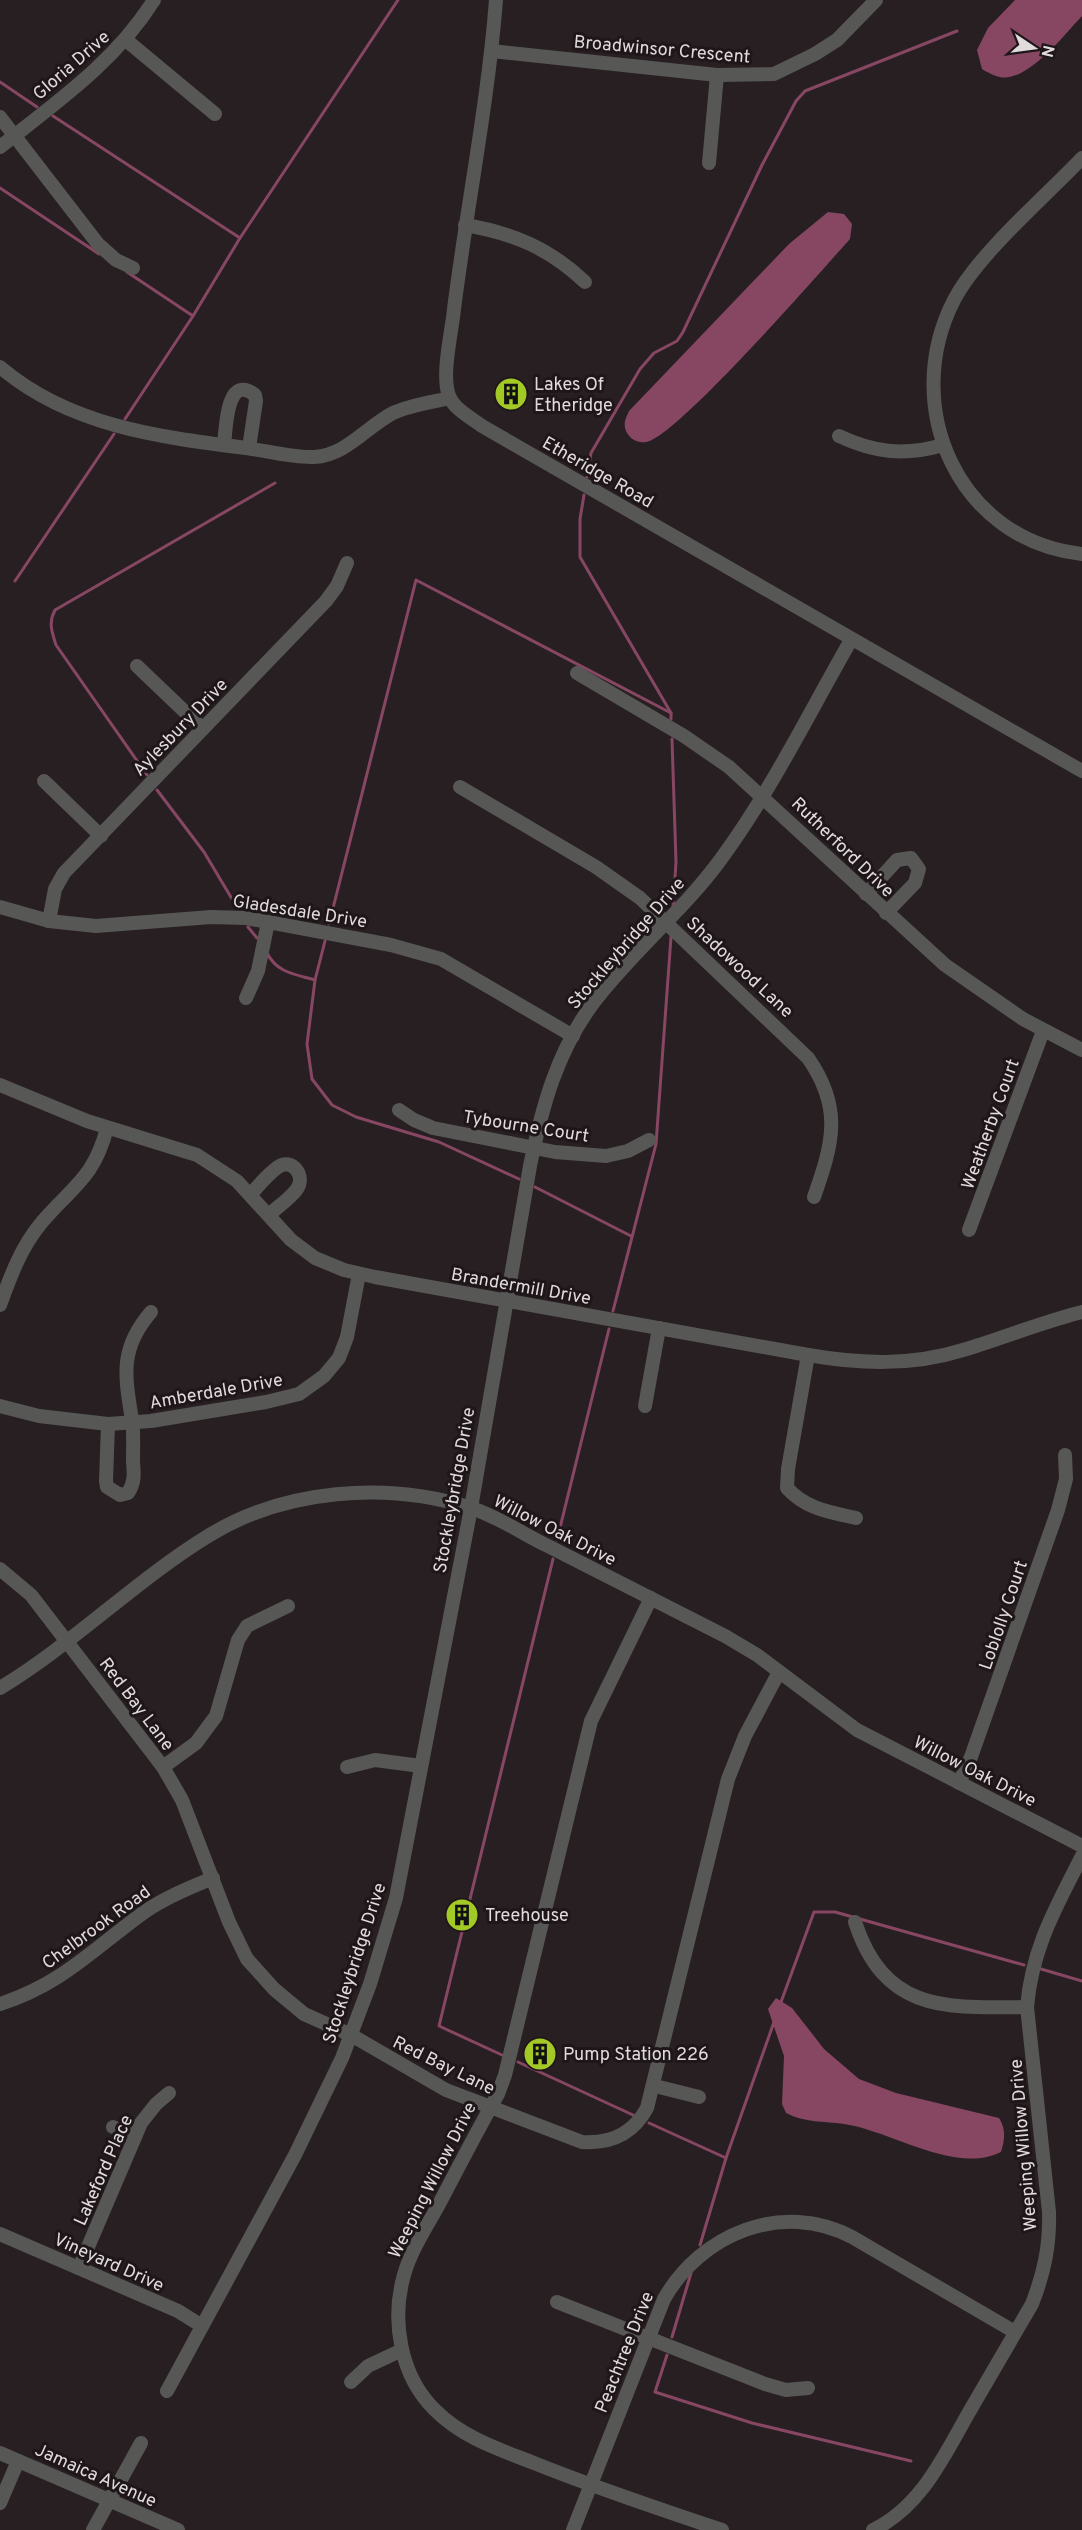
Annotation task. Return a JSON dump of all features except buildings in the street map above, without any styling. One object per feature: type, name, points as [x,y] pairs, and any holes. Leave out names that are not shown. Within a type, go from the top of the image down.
[{"type":"street","name":"Gloria Drive","points":[[0,147],[91,75],[126,40],[154,0]]},
{"type":"street","points":[[0,367],[45,400],[104,423],[224,445],[315,457],[336,451],[355,441],[396,412],[450,398],[447,373],[465,225],[492,51],[496,0]]},
{"type":"street","name":"Broadwinsor Crescent","points":[[492,51],[717,75],[774,74],[795,65],[837,40],[876,0]]},
{"type":"street","points":[[126,40],[215,114]]},
{"type":"street","points":[[709,163],[717,75]]},
{"type":"street","points":[[0,117],[98,244],[117,260],[133,268]]},
{"type":"street","points":[[1082,158],[985,258],[955,297],[945,320],[934,368],[937,417],[943,445],[954,470],[970,493],[989,514],[1011,531],[1035,544],[1062,552],[1082,554]]},
{"type":"street","points":[[465,225],[498,231],[538,246],[567,264],[585,282]]},
{"type":"street","points":[[224,445],[231,397],[238,390],[244,390],[255,395],[256,401],[249,448]]},
{"type":"street","name":"Etheridge Road","points":[[450,398],[460,410],[482,426],[851,640],[1081,767]]},
{"type":"street","points":[[839,436],[860,446],[883,452],[905,453],[943,445]]},
{"type":"street","name":"Aylesbury Drive","points":[[49,921],[56,889],[64,873],[326,601],[337,586],[347,563]]},
{"type":"street","name":"Stockleybridge Drive","points":[[167,2391],[314,2117],[351,2035],[370,1984],[396,1898],[471,1508],[505,1302],[534,1146],[552,1079],[573,1036],[594,1002],[722,858],[762,794],[851,640]]},
{"type":"street","points":[[137,666],[203,729]]},
{"type":"street","name":"Rutherford Drive","points":[[577,673],[684,736],[729,767],[762,794],[886,913],[945,965],[1004,1007],[1043,1031],[1082,1050]]},
{"type":"street","points":[[44,782],[101,836]]},
{"type":"street","name":"Shadowood Lane","points":[[460,787],[596,867],[640,898],[797,1045],[824,1083],[831,1110],[832,1137],[814,1197]]},
{"type":"street","points":[[866,894],[897,860],[911,858],[919,869],[915,883],[886,913]]},
{"type":"street","name":"Gladesdale Drive","points":[[0,907],[49,921],[96,926],[229,917],[392,945],[441,959],[573,1036]]},
{"type":"street","points":[[246,998],[258,971],[268,922]]},
{"type":"street","name":"Weatherby Court","points":[[969,1230],[1043,1031]]},
{"type":"street","name":"Brandermill Drive","points":[[0,1085],[51,1108],[107,1128],[197,1155],[237,1180],[291,1240],[315,1258],[359,1274],[808,1356],[865,1363],[900,1362],[936,1357],[1082,1312]]},
{"type":"street","name":"Tybourne Court","points":[[399,1110],[414,1120],[434,1128],[555,1152],[606,1156],[628,1151],[648,1140]]},
{"type":"street","points":[[0,1305],[27,1243],[42,1222],[91,1170],[107,1128]]},
{"type":"street","points":[[251,1194],[278,1167],[285,1164],[293,1166],[299,1174],[300,1182],[297,1189],[269,1215]]},
{"type":"street","name":"Amberdale Drive","points":[[0,1406],[39,1416],[108,1424],[133,1423],[266,1402],[298,1394],[312,1387],[324,1376],[344,1347],[359,1274]]},
{"type":"street","points":[[108,1424],[107,1487],[120,1495],[128,1493],[134,1478],[133,1423],[126,1391],[125,1364],[135,1333],[151,1312]]},
{"type":"street","points":[[645,1407],[659,1328]]},
{"type":"street","points":[[808,1356],[788,1469],[788,1488],[798,1501],[819,1510],[856,1518]]},
{"type":"street","name":"Loblolly Court","points":[[959,1783],[972,1757],[1058,1510],[1065,1488],[1065,1455]]},
{"type":"street","name":"Willow Oak Drive","points":[[0,1688],[67,1641],[186,1550],[239,1520],[268,1509],[341,1493],[381,1493],[471,1508],[651,1598],[726,1636],[779,1672],[857,1731],[1082,1846]]},
{"type":"street","name":"Red Bay Lane","points":[[0,1569],[26,1590],[163,1767],[182,1800],[243,1950],[265,1980],[304,2014],[351,2035],[410,2071],[490,2107],[582,2142],[598,2143],[613,2140],[633,2127],[647,2108],[655,2086],[728,1779],[745,1736],[779,1672]]},
{"type":"street","name":"Weeping Willow Drive","points":[[651,1598],[591,1721],[510,2057],[490,2107],[408,2264],[399,2302],[402,2350],[412,2377],[434,2409],[456,2428],[476,2440],[590,2486],[722,2530]]},
{"type":"street","points":[[163,1767],[196,1743],[216,1716],[238,1640],[247,1626],[288,1606]]},
{"type":"street","points":[[347,1767],[375,1760],[422,1766]]},
{"type":"street","name":"Weeping Willow Drive","points":[[882,2528],[910,2505],[932,2476],[1032,2304],[1042,2278],[1050,2237],[1028,2007],[1031,1974],[1041,1938],[1082,1856]]},
{"type":"street","name":"Chelbrook Road","points":[[0,2004],[66,1974],[144,1912],[173,1895],[213,1878]]},
{"type":"street","points":[[855,1922],[868,1958],[895,1986],[918,1998],[950,2007],[1028,2007]]},
{"type":"street","points":[[655,2086],[699,2097]]},
{"type":"street","name":"Lakeford Place","points":[[78,2268],[141,2123],[156,2104],[169,2093]]},
{"type":"street","points":[[113,2127],[135,2137]]},
{"type":"street","name":"Peachtree Drive","points":[[573,2530],[648,2338],[674,2282],[702,2253],[732,2234],[755,2226],[786,2222],[814,2224],[847,2234],[1015,2332]]},
{"type":"street","name":"Vineyard Drive","points":[[0,2234],[178,2312],[202,2326]]},
{"type":"street","points":[[557,2302],[776,2387],[786,2390],[808,2388]]},
{"type":"street","points":[[351,2382],[368,2366],[402,2350]]},
{"type":"street","points":[[93,2530],[141,2443]]},
{"type":"street","name":"Jamaica Avenue","points":[[0,2453],[108,2502],[178,2530]]},
{"type":"street","points":[[0,2503],[18,2461]]},
{"type":"shaded area","points":[[1015,0],[1082,0],[1082,16],[1045,56],[1033,65],[1011,77],[1000,77],[982,69],[977,50],[988,28]]},
{"type":"shaded area","points":[[828,212],[844,214],[852,224],[850,239],[716,385],[686,413],[662,434],[646,442],[639,442],[630,437],[625,426],[629,411],[789,244]]},
{"type":"shaded area","points":[[776,1998],[792,2008],[824,2049],[859,2079],[896,2093],[999,2118],[1004,2134],[1001,2152],[983,2158],[943,2155],[862,2128],[807,2120],[786,2113],[782,2104],[784,2056],[768,2009]]},
{"type":"waterway","points":[[125,419],[193,316],[240,238],[398,0]]},
{"type":"waterway","points":[[587,477],[591,453],[640,369],[654,353],[677,341],[683,332],[762,165],[796,101],[805,91],[957,31]]},
{"type":"waterway","points":[[0,82],[37,107]]},
{"type":"waterway","points":[[53,116],[240,238]]},
{"type":"waterway","points":[[0,188],[99,254]]},
{"type":"waterway","points":[[127,272],[193,316]]},
{"type":"waterway","points":[[15,581],[114,434]]},
{"type":"waterway","points":[[147,775],[56,645],[51,628],[55,610],[275,483]]},
{"type":"waterway","points":[[584,495],[580,519],[580,557],[671,713],[671,719]]},
{"type":"waterway","points":[[329,924],[416,580],[671,713]]},
{"type":"waterway","points":[[672,739],[676,862],[673,908]]},
{"type":"waterway","points":[[157,790],[204,852],[238,909]]},
{"type":"waterway","points":[[248,927],[257,938]]},
{"type":"waterway","points":[[613,1311],[656,1144],[671,937]]},
{"type":"waterway","points":[[325,941],[315,980],[307,1044],[312,1079],[332,1105],[356,1117],[439,1142],[519,1179]]},
{"type":"waterway","points":[[267,953],[281,969],[315,980]]},
{"type":"waterway","points":[[535,1187],[631,1236]]},
{"type":"waterway","points":[[557,1540],[609,1329]]},
{"type":"waterway","points":[[502,2055],[439,2026],[553,1559]]},
{"type":"waterway","points":[[781,2002],[814,1912],[835,1912],[1024,1965]]},
{"type":"waterway","points":[[1041,1969],[1082,1981]]},
{"type":"waterway","points":[[700,2245],[726,2158],[774,2022]]},
{"type":"waterway","points":[[518,2062],[633,2115]]},
{"type":"waterway","points":[[649,2123],[726,2158]]},
{"type":"waterway","points":[[672,2337],[691,2273]]},
{"type":"waterway","points":[[667,2355],[655,2392],[752,2423],[911,2461]]},
{"type":"place","name":"Lakes Of Etheridge","points":[[511,394]]},
{"type":"place","name":"Treehouse","points":[[462,1915]]},
{"type":"place","name":"Pump Station 226","points":[[540,2054]]}]
